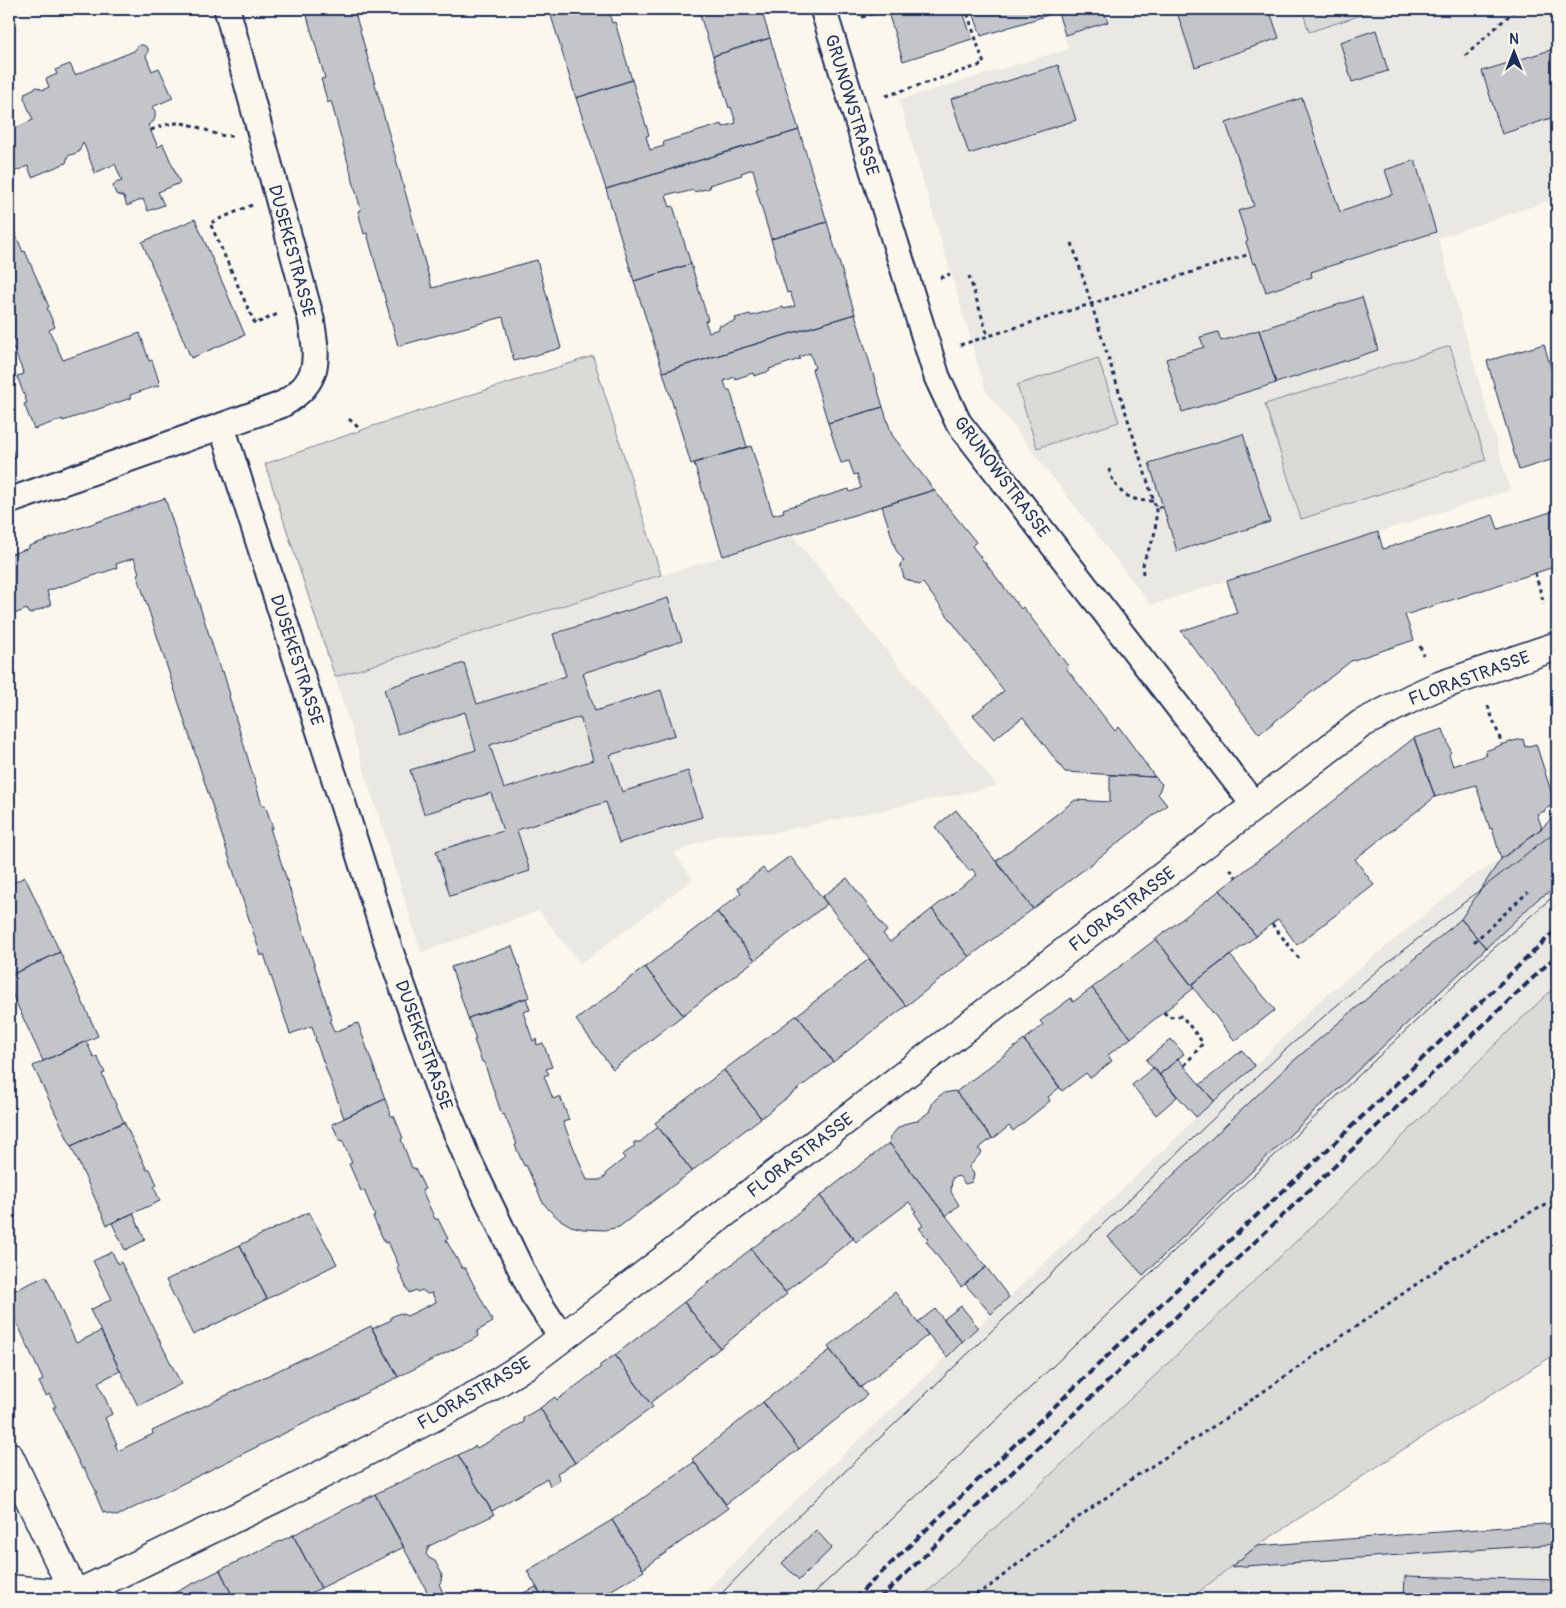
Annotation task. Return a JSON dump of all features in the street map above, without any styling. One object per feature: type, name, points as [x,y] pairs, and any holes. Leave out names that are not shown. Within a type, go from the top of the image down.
[{"type":"street","name":"DUSEKESTRASSE","points":[[227,9],[311,319],[315,342],[315,360],[313,374],[305,388],[295,397],[281,406],[222,427],[388,945],[440,1093],[465,1153],[533,1294],[562,1338]]},
{"type":"street","name":"GRUNOWSTRASSE","points":[[823,9],[937,377],[958,422],[1256,806]]},
{"type":"street","points":[[9,501],[222,427]]},
{"type":"street","name":"FLORASTRASSE","points":[[76,1597],[272,1500],[484,1391],[529,1363],[1361,724],[1436,687],[1557,646]]},
{"type":"street","points":[[9,1456],[76,1597]]},
{"type":"street","points":[[9,1589],[76,1597]]},
{"type":"path","points":[[862,16],[887,9]]},
{"type":"path","points":[[886,96],[984,64],[966,9]]},
{"type":"path","points":[[1465,56],[1516,9]]},
{"type":"path","points":[[151,130],[164,125],[180,123],[215,134],[238,136]]},
{"type":"path","points":[[256,203],[210,223],[255,324],[285,311]]},
{"type":"path","points":[[1072,243],[1156,508],[1153,538],[1144,558],[1143,574]]},
{"type":"path","points":[[960,345],[1250,254]]},
{"type":"path","points":[[940,278],[950,274]]},
{"type":"path","points":[[969,276],[988,336]]},
{"type":"path","points":[[349,419],[361,430]]},
{"type":"path","points":[[1108,469],[1119,491],[1133,499],[1154,501]]},
{"type":"path","points":[[1156,508],[1163,506]]},
{"type":"path","points":[[1535,573],[1544,604]]},
{"type":"path","points":[[1420,646],[1424,655]]},
{"type":"path","points":[[1488,706],[1502,744]]},
{"type":"path","points":[[1230,869],[1236,877]]},
{"type":"path","points":[[1474,942],[1528,892]]},
{"type":"path","points":[[1272,924],[1301,961]]},
{"type":"path","points":[[1164,1012],[1168,1017],[1182,1016],[1203,1043],[1184,1066]]},
{"type":"path","points":[[969,1599],[990,1586],[1058,1532],[1133,1478],[1220,1422],[1445,1264],[1529,1213],[1557,1200]]},
{"type":"shaded area","points":[[1057,9],[1414,9],[1416,15],[1443,9],[1557,9],[1557,198],[1438,238],[1510,490],[1151,605],[986,391],[899,100],[1068,49]]},
{"type":"shaded area","points":[[1302,9],[1380,9],[1309,32]]},
{"type":"shaded area","points":[[1450,346],[1486,460],[1301,519],[1265,404]]},
{"type":"shaded area","points":[[593,356],[661,575],[335,677],[265,464],[373,426]]},
{"type":"shaded area","points":[[1098,358],[1119,422],[1037,448],[1017,385]]},
{"type":"shaded area","points":[[792,535],[997,786],[772,833],[719,835],[674,853],[693,879],[581,964],[539,911],[421,952],[335,677]]},
{"type":"shaded area","points":[[1557,813],[1557,985],[1308,1230],[920,1599],[698,1599],[806,1490],[1196,1117],[1255,1066],[1317,1003],[1467,880],[1501,859]]},
{"type":"shaded area","points":[[1557,985],[1557,1353],[1407,1447],[1257,1546],[1190,1599],[920,1599],[1308,1230]]},
{"type":"shaded area","points":[[1557,1523],[1557,1599],[1190,1599],[1257,1546]]},
{"type":"building","points":[[305,9],[354,9],[432,288],[537,260],[561,348],[514,361],[503,317],[398,346],[367,233],[364,234],[358,211],[361,210],[331,101],[328,103],[321,79],[325,78]]},
{"type":"building","points":[[549,9],[628,9],[609,12],[612,23],[615,22],[632,80],[576,98]]},
{"type":"building","points":[[698,9],[761,9],[770,38],[713,56]]},
{"type":"building","points":[[887,9],[962,9],[972,39],[903,61]]},
{"type":"building","points":[[972,9],[1057,9],[1058,12],[981,36]]},
{"type":"building","points":[[1057,9],[1103,9],[1108,22],[1065,35]]},
{"type":"building","points":[[1176,9],[1269,9],[1279,38],[1195,67]]},
{"type":"building","points":[[1376,30],[1388,71],[1352,82],[1340,42]]},
{"type":"building","points":[[770,38],[799,130],[606,189],[576,98],[632,80],[649,135],[646,136],[650,150],[664,146],[663,142],[722,124],[723,127],[736,123],[731,107],[729,108],[713,56]]},
{"type":"building","points":[[139,45],[148,48],[146,56],[152,71],[159,68],[173,98],[152,107],[155,111],[155,118],[148,125],[158,147],[163,144],[180,183],[158,192],[164,205],[148,211],[143,199],[127,206],[124,197],[116,194],[113,187],[115,183],[122,181],[115,164],[95,173],[83,142],[79,152],[68,156],[66,163],[32,177],[28,166],[9,174],[9,116],[15,128],[33,120],[24,98],[25,93],[37,87],[43,90],[49,87],[46,79],[57,74],[55,70],[70,64],[75,75],[134,51]]},
{"type":"building","points":[[1557,48],[1557,116],[1502,134],[1482,71]]},
{"type":"building","points":[[1058,65],[1076,120],[969,154],[951,99]]},
{"type":"building","points":[[1302,98],[1340,212],[1393,194],[1385,170],[1415,160],[1436,232],[1311,272],[1312,277],[1266,292],[1256,263],[1253,264],[1238,211],[1254,206],[1226,123]]},
{"type":"building","points":[[799,130],[827,222],[771,239],[756,189],[758,188],[753,169],[741,173],[742,175],[709,185],[710,188],[666,195],[670,207],[673,206],[691,264],[634,281],[606,189]]},
{"type":"building","points":[[195,219],[245,335],[191,358],[142,242]]},
{"type":"building","points":[[827,222],[855,314],[663,372],[634,281],[691,264],[708,320],[705,321],[709,332],[719,329],[719,326],[736,321],[735,318],[795,306],[790,292],[787,293],[771,239]]},
{"type":"building","points":[[15,233],[23,252],[25,251],[49,307],[47,308],[55,327],[49,330],[63,360],[140,333],[149,361],[152,360],[160,385],[130,395],[131,398],[34,429],[24,404],[27,403],[17,376],[24,374],[12,345],[9,346],[9,236]]},
{"type":"building","points":[[1362,297],[1378,350],[1276,383],[1259,330]]},
{"type":"building","points":[[855,314],[883,407],[828,423],[812,369],[815,368],[810,353],[799,357],[800,359],[769,369],[770,371],[754,376],[753,373],[724,381],[727,390],[730,390],[747,447],[691,464],[663,372]]},
{"type":"building","points":[[1259,330],[1276,383],[1182,412],[1166,359],[1204,347],[1200,337],[1218,332],[1221,341]]},
{"type":"building","points":[[1544,344],[1557,390],[1557,458],[1519,470],[1487,361]]},
{"type":"building","points":[[883,407],[892,435],[934,490],[723,556],[694,463],[751,446],[773,515],[784,512],[783,509],[849,489],[850,492],[861,488],[857,474],[854,475],[849,461],[841,463],[828,423]]},
{"type":"building","points":[[1243,434],[1270,522],[1177,551],[1149,463]]},
{"type":"building","points":[[9,440],[15,458],[9,460]]},
{"type":"building","points":[[934,490],[976,542],[972,546],[1021,609],[1023,607],[1068,666],[1066,668],[1115,731],[1119,727],[1155,777],[1065,772],[1023,717],[994,739],[973,715],[1004,691],[923,583],[919,585],[904,578],[900,564],[904,561],[896,550],[882,506]]},
{"type":"building","points":[[165,498],[221,672],[223,671],[262,805],[265,805],[273,828],[270,828],[332,1020],[330,1021],[334,1032],[358,1023],[385,1099],[344,1118],[312,1026],[290,1034],[264,954],[261,956],[137,574],[139,573],[134,558],[116,564],[117,568],[47,591],[51,605],[29,614],[27,609],[9,616],[9,555],[29,548],[29,546]]},
{"type":"building","points":[[1557,510],[1557,566],[1405,615],[1414,640],[1351,661],[1259,734],[1181,631],[1237,613],[1227,581],[1378,532],[1383,549],[1493,515],[1498,529]]},
{"type":"building","points":[[668,598],[682,641],[583,673],[595,711],[661,690],[675,735],[610,755],[622,792],[688,771],[702,817],[619,843],[606,802],[517,830],[530,871],[450,896],[436,851],[503,831],[491,793],[424,814],[410,770],[476,750],[465,712],[398,734],[384,689],[464,663],[477,704],[566,676],[553,634]],"holes":[[[580,717],[593,760],[504,789],[490,745]]]},
{"type":"building","points":[[1443,729],[1451,752],[1449,754],[1453,766],[1487,755],[1485,751],[1513,741],[1523,739],[1525,747],[1536,744],[1555,804],[1537,814],[1542,828],[1501,859],[1476,785],[1435,797],[1414,738]]},
{"type":"building","points":[[1414,738],[1435,797],[1355,859],[1374,885],[1297,945],[1278,919],[1256,936],[1220,890]]},
{"type":"building","points":[[1110,775],[1155,777],[1162,784],[1158,794],[1167,805],[1033,909],[996,861],[1075,800],[1110,802]]},
{"type":"building","points":[[956,810],[1033,909],[969,957],[932,909],[977,875],[972,869],[969,871],[935,827]]},
{"type":"building","points":[[1557,813],[1557,888],[1539,898],[1486,948],[1461,919],[1501,859],[1542,828]]},
{"type":"building","points":[[790,856],[827,904],[755,960],[717,912],[741,893],[738,888],[763,868],[767,873]]},
{"type":"building","points":[[25,877],[60,952],[9,976],[9,885]]},
{"type":"building","points":[[847,878],[887,931],[883,934],[890,942],[932,909],[969,957],[906,1006],[822,897]]},
{"type":"building","points":[[1220,890],[1256,936],[1191,985],[1156,939]]},
{"type":"building","points":[[717,912],[755,960],[683,1015],[645,967]]},
{"type":"building","points":[[1461,919],[1486,948],[1143,1275],[1108,1237],[1291,1063]]},
{"type":"building","points":[[1156,939],[1194,988],[1131,1038],[1092,988]]},
{"type":"building","points":[[512,946],[530,997],[468,1018],[451,967]]},
{"type":"building","points":[[60,952],[98,1036],[43,1061],[9,987],[9,976]]},
{"type":"building","points":[[1230,955],[1275,1010],[1235,1041],[1191,985]]},
{"type":"building","points":[[869,959],[906,1006],[833,1062],[797,1015]]},
{"type":"building","points":[[645,967],[683,1015],[613,1069],[576,1020]]},
{"type":"building","points":[[1092,988],[1131,1038],[1108,1055],[1112,1061],[1093,1076],[1090,1078],[1086,1073],[1062,1091],[1024,1040],[1043,1025],[1040,1021],[1071,998],[1073,1002]]},
{"type":"building","points":[[526,998],[530,1010],[523,1012],[533,1041],[536,1039],[537,1045],[543,1043],[552,1067],[546,1069],[549,1074],[544,1076],[553,1099],[560,1096],[569,1120],[563,1122],[587,1180],[600,1180],[607,1175],[606,1173],[625,1158],[622,1155],[634,1147],[634,1142],[640,1142],[658,1127],[692,1171],[619,1227],[605,1230],[583,1229],[571,1226],[549,1210],[542,1201],[526,1165],[524,1166],[515,1145],[517,1144],[504,1114],[502,1115],[484,1062],[482,1062],[474,1040],[476,1039],[468,1018]]},
{"type":"building","points":[[797,1015],[833,1062],[761,1118],[724,1070]]},
{"type":"building","points":[[1171,1039],[1184,1054],[1159,1075],[1146,1060]]},
{"type":"building","points":[[1024,1040],[1060,1087],[1048,1097],[1050,1101],[1013,1131],[1009,1126],[993,1139],[956,1092]]},
{"type":"building","points":[[86,1041],[94,1058],[97,1056],[105,1073],[102,1074],[124,1122],[71,1146],[33,1066]]},
{"type":"building","points":[[1242,1050],[1255,1066],[1214,1101],[1200,1085]]},
{"type":"building","points":[[1178,1059],[1214,1101],[1196,1117],[1159,1075]]},
{"type":"building","points":[[1154,1067],[1177,1097],[1156,1115],[1132,1085]]},
{"type":"building","points":[[724,1070],[761,1118],[692,1171],[655,1123]]},
{"type":"building","points":[[955,1091],[992,1138],[978,1149],[982,1152],[969,1167],[974,1174],[972,1182],[965,1184],[959,1176],[952,1178],[951,1192],[959,1205],[946,1216],[889,1143],[890,1137],[898,1128],[907,1123],[917,1121],[929,1112],[933,1102],[939,1096]]},
{"type":"building","points":[[385,1099],[391,1116],[394,1116],[403,1138],[401,1139],[412,1168],[415,1168],[425,1189],[422,1190],[435,1219],[438,1219],[448,1239],[446,1240],[462,1268],[465,1268],[493,1322],[477,1331],[478,1336],[472,1340],[398,1377],[372,1329],[391,1320],[391,1317],[400,1313],[407,1316],[436,1302],[432,1293],[427,1294],[422,1290],[417,1292],[416,1290],[409,1293],[388,1242],[385,1243],[373,1217],[375,1216],[364,1190],[361,1191],[349,1164],[352,1163],[342,1140],[340,1141],[332,1124]]},
{"type":"building","points":[[124,1122],[147,1170],[150,1169],[157,1185],[154,1187],[160,1201],[107,1225],[71,1146]]},
{"type":"building","points":[[889,1143],[986,1267],[961,1287],[926,1241],[928,1239],[919,1228],[923,1226],[914,1212],[916,1211],[909,1202],[856,1242],[820,1196]]},
{"type":"building","points":[[820,1196],[854,1238],[785,1292],[751,1249]]},
{"type":"building","points":[[309,1212],[337,1264],[267,1299],[240,1245]]},
{"type":"building","points":[[133,1213],[145,1240],[125,1250],[112,1223]]},
{"type":"building","points":[[240,1245],[267,1299],[193,1335],[166,1280]]},
{"type":"building","points":[[751,1249],[787,1294],[720,1348],[684,1302]]},
{"type":"building","points":[[112,1252],[118,1264],[121,1262],[181,1384],[138,1406],[90,1310],[112,1299],[93,1261]]},
{"type":"building","points":[[986,1267],[1009,1297],[991,1314],[965,1284]]},
{"type":"building","points":[[46,1276],[76,1343],[101,1331],[120,1371],[98,1382],[112,1414],[105,1418],[117,1444],[115,1444],[118,1451],[153,1434],[152,1431],[371,1326],[398,1377],[117,1516],[103,1512],[95,1493],[97,1493],[84,1468],[82,1469],[53,1407],[56,1407],[49,1394],[46,1396],[39,1382],[43,1380],[9,1305],[9,1293]]},
{"type":"building","points":[[895,1292],[928,1335],[860,1388],[828,1347]]},
{"type":"building","points":[[684,1302],[720,1348],[650,1403],[615,1355]]},
{"type":"building","points":[[961,1306],[978,1327],[962,1342],[944,1319]]},
{"type":"building","points":[[935,1309],[962,1342],[947,1357],[918,1322]]},
{"type":"building","points":[[830,1350],[867,1395],[799,1449],[763,1402]]},
{"type":"building","points":[[615,1355],[653,1407],[575,1463],[540,1408],[555,1397],[557,1400]]},
{"type":"building","points":[[763,1402],[799,1449],[726,1504],[692,1459]]},
{"type":"building","points":[[540,1408],[575,1463],[557,1473],[560,1480],[550,1486],[547,1478],[492,1511],[458,1455],[476,1446],[477,1448],[524,1422],[523,1418]]},
{"type":"building","points":[[1557,1434],[1557,1465],[1556,1465],[1554,1435]]},
{"type":"building","points":[[458,1455],[494,1515],[429,1546],[426,1554],[435,1561],[442,1574],[439,1584],[445,1597],[443,1599],[431,1599],[375,1494]]},
{"type":"building","points":[[694,1462],[728,1508],[643,1569],[612,1520]]},
{"type":"building","points":[[375,1494],[404,1547],[321,1588],[293,1535]]},
{"type":"building","points":[[612,1520],[644,1571],[596,1599],[544,1599],[527,1571]]},
{"type":"building","points":[[1557,1523],[1557,1544],[1231,1567],[1257,1546]]},
{"type":"building","points":[[816,1530],[832,1548],[799,1580],[782,1563]]},
{"type":"building","points":[[293,1535],[321,1588],[298,1599],[234,1599],[220,1570]]},
{"type":"building","points":[[220,1570],[234,1599],[162,1599]]},
{"type":"building","points":[[1405,1576],[1557,1580],[1557,1599],[1404,1599]]},
{"type":"building","points":[[536,1587],[544,1599],[511,1599]]},
{"type":"building","points":[[1235,1592],[1334,1596],[1334,1599],[1234,1599]]},
{"type":"tram line","points":[[716,1599],[789,1525],[1285,1050],[1379,969],[1557,830]]},
{"type":"tram line","points":[[808,1599],[1478,962],[1557,893]]},
{"type":"railway","points":[[854,1599],[1176,1290],[1322,1155],[1557,929]]},
{"type":"railway","points":[[879,1599],[1557,955]]}]
